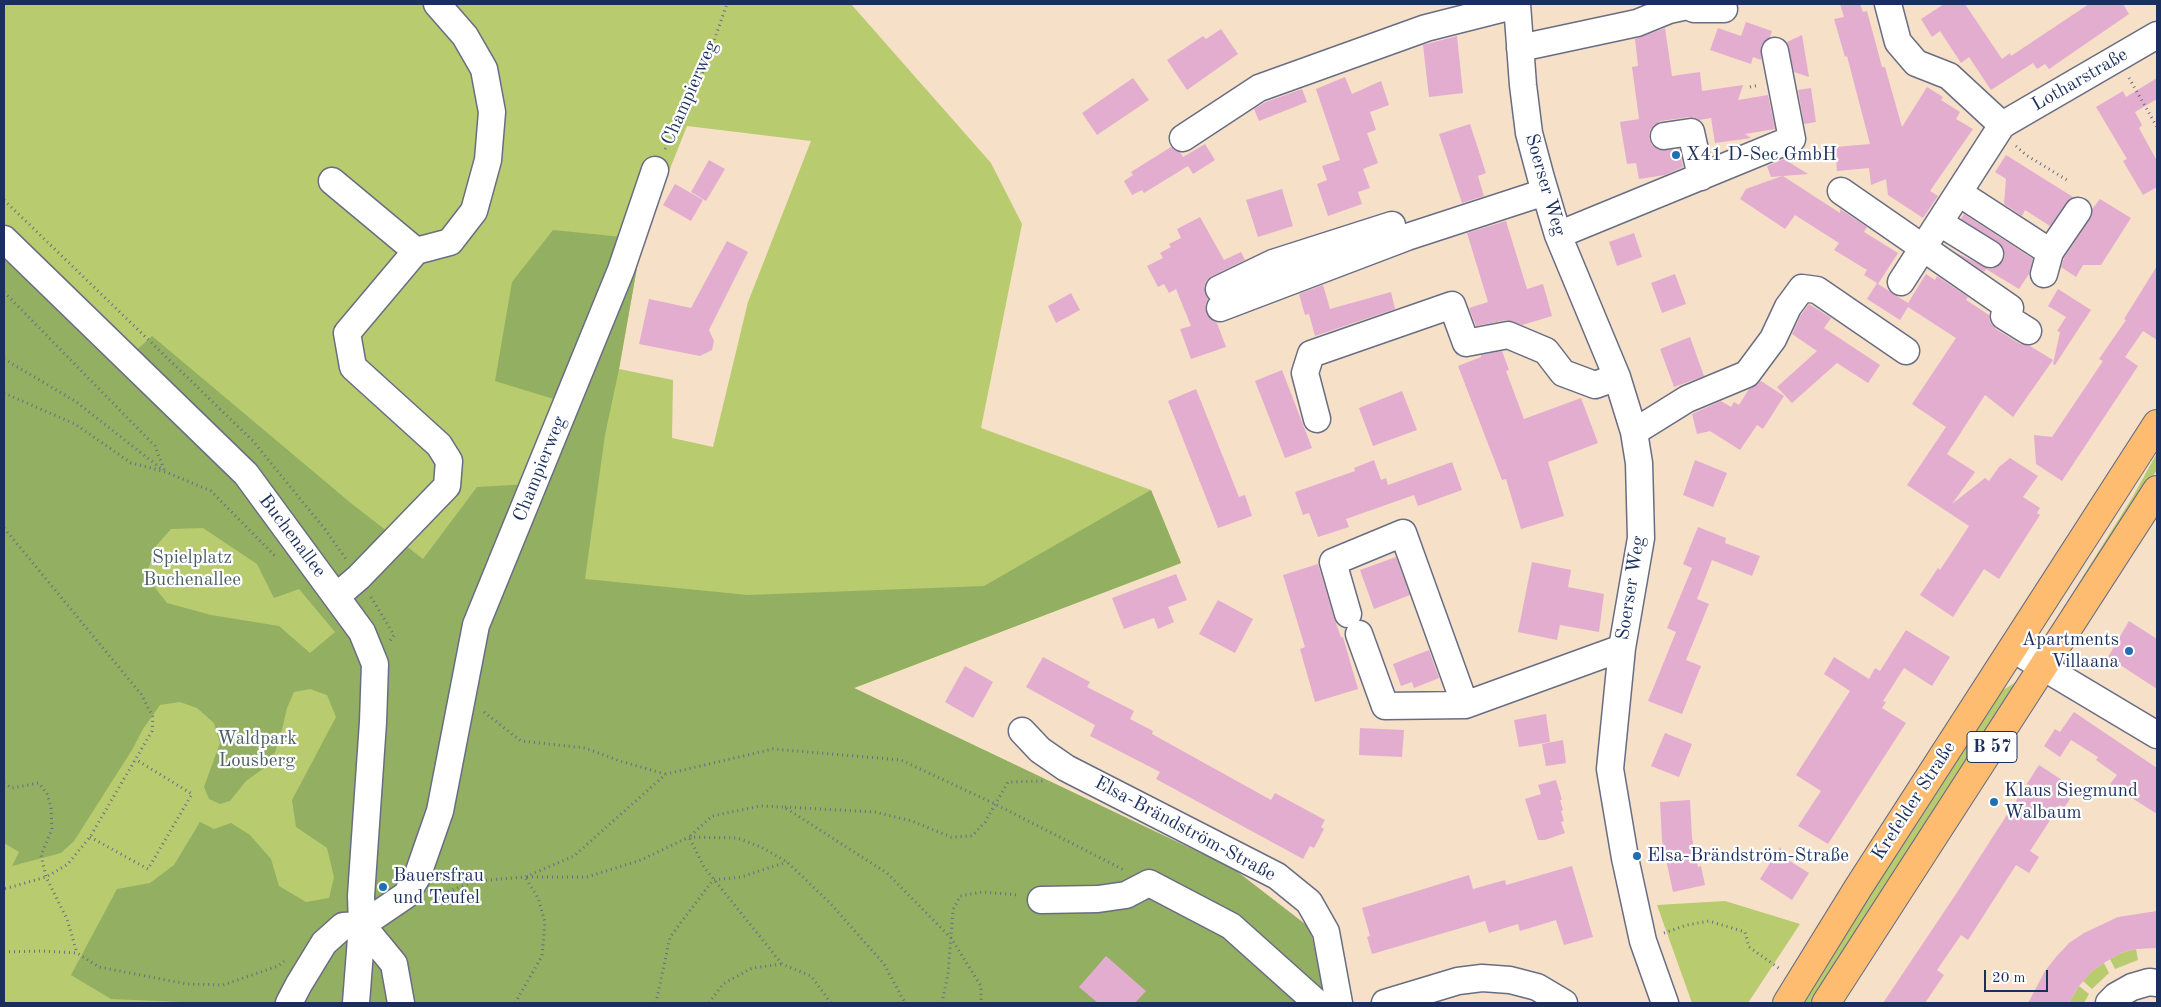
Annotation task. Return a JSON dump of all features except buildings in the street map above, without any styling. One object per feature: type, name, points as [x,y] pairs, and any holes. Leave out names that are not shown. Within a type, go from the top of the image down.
[{"type":"main road","name":"Krefelder Straße","points":[[1793,992],[2157,424]]},
{"type":"main road","name":"Krefelder Straße","points":[[1826,1003],[2157,490]]},
{"type":"street","points":[[337,596],[359,577],[447,486],[449,461],[439,445],[353,367],[347,333],[416,251],[450,242],[474,211],[488,160],[492,112],[484,69],[465,36],[437,4]]},
{"type":"street","points":[[1888,4],[1898,42],[1916,63],[1949,76],[2002,125]]},
{"type":"street","points":[[1183,138],[1259,88],[1426,28],[1517,5]]},
{"type":"street","name":"Soerser Weg","points":[[1517,5],[1529,133],[1558,235],[1617,377],[1634,432],[1639,463],[1641,538],[1622,648],[1610,769],[1625,858],[1641,932],[1665,1003]]},
{"type":"street","points":[[1520,48],[1637,23],[1669,10],[1687,6],[1694,9],[1724,9]]},
{"type":"street","name":"Lotharstraße","points":[[1901,282],[2002,125],[2157,34]]},
{"type":"street","points":[[1558,235],[1792,139],[1775,51]]},
{"type":"street","points":[[1664,136],[1691,132],[1701,177]]},
{"type":"street","name":"Champierweg","points":[[362,925],[406,895],[417,877],[440,811],[476,625],[622,270],[654,170]]},
{"type":"street","points":[[332,181],[416,251]]},
{"type":"street","points":[[1220,299],[1407,237],[1543,185]]},
{"type":"street","points":[[1841,191],[1922,249],[2010,308],[2004,316],[2028,331]]},
{"type":"street","points":[[1959,193],[2047,263],[2078,211]]},
{"type":"street","points":[[1940,223],[1990,254]]},
{"type":"street","name":"Buchenallee","points":[[4,239],[246,474],[362,632],[375,664],[374,722],[361,896],[362,925],[356,1003]]},
{"type":"street","points":[[1634,432],[1687,399],[1747,374],[1773,339],[1788,307],[1802,288],[1817,290],[1906,350]]},
{"type":"street","points":[[1317,419],[1305,373],[1311,354],[1452,306],[1466,343],[1508,335],[1546,351],[1563,373],[1595,385],[1617,377]]},
{"type":"street","points":[[1465,705],[1403,533],[1333,562],[1385,706],[1465,705],[1622,648]]},
{"type":"street","points":[[2013,649],[2157,734]]},
{"type":"street","name":"Elsa-Brändström-Straße","points":[[1022,732],[1040,750],[1066,768],[1277,876],[1308,902],[1326,932],[1339,1003]]},
{"type":"street","points":[[1041,900],[1098,899],[1126,895],[1149,883],[1231,926],[1317,1003]]},
{"type":"street","points":[[289,1003],[324,943],[343,926],[362,925],[394,964],[401,1003]]},
{"type":"street","points":[[1385,1003],[1458,981],[1482,978],[1510,980],[1537,988],[1564,1003]]},
{"type":"street","points":[[2109,1003],[2116,996],[2132,987],[2149,982],[2157,983]]},
{"type":"path","name":"Champierweg","points":[[654,170],[700,80],[727,4]]},
{"type":"path","points":[[2118,58],[2157,127]]},
{"type":"path","points":[[2018,148],[2067,180]]},
{"type":"path","points":[[4,200],[252,440],[343,554]]},
{"type":"path","points":[[4,292],[155,446],[166,472]]},
{"type":"path","points":[[4,359],[76,401],[166,472]]},
{"type":"path","points":[[4,393],[76,424],[131,463],[166,472],[210,492],[280,562]]},
{"type":"path","points":[[4,528],[141,694],[153,717],[152,731],[90,837],[68,864],[46,877],[4,889]]},
{"type":"path","points":[[463,695],[521,741],[584,748],[666,774]]},
{"type":"path","points":[[525,877],[574,856],[666,774],[773,748],[901,760],[995,804],[1149,883]]},
{"type":"path","points":[[90,837],[148,868],[192,794],[135,759]]},
{"type":"path","points":[[432,898],[475,881],[525,877],[587,877],[641,860],[689,837],[712,816],[760,806],[875,812],[912,821],[951,837],[972,836],[985,822],[1008,782],[1046,781],[1066,768]]},
{"type":"path","points":[[4,783],[12,788],[39,783],[47,794],[52,829],[41,855],[46,877],[67,919],[77,953]]},
{"type":"path","points":[[784,807],[887,873],[951,938],[981,986],[981,1003]]},
{"type":"path","points":[[689,837],[737,838],[762,846],[787,862],[828,902],[884,964],[905,1003]]},
{"type":"path","points":[[689,837],[704,867],[713,880],[782,964],[811,976],[831,1003]]},
{"type":"path","points":[[656,1003],[670,937],[713,880],[741,877],[787,862]]},
{"type":"path","points":[[515,1003],[542,956],[545,922],[538,898],[525,877]]},
{"type":"path","points":[[942,1003],[948,974],[953,910],[960,896],[982,892],[1018,895],[1041,900]]},
{"type":"path","points":[[1679,928],[1709,921],[1745,932],[1749,947],[1793,992]]},
{"type":"path","points":[[4,952],[42,950],[77,953],[99,967],[187,984],[223,985],[278,966]]},
{"type":"path","points":[[709,1003],[723,984],[752,968],[782,964]]},
{"type":"green space","name":"Spielplatz Buchenallee","points":[[4,4],[851,4],[991,163],[1022,224],[981,428],[1151,490],[1181,563],[854,688],[1234,869],[1305,1003],[4,1003]],"holes":[[[687,126],[811,141],[748,302],[713,447],[672,438],[673,380],[619,369],[642,239]]]},
{"type":"green space","name":"Waldpark Lousberg","points":[[553,230],[642,239],[619,369],[605,435],[585,579],[748,595],[984,586],[1151,490],[1181,563],[854,688],[1234,869],[1309,927],[1328,991],[1305,1003],[205,1003],[111,999],[71,975],[117,889],[150,883],[174,865],[200,822],[214,829],[231,823],[250,835],[271,859],[279,886],[306,902],[329,898],[334,877],[327,848],[296,827],[292,800],[336,717],[327,695],[310,689],[294,692],[287,708],[280,738],[271,763],[246,781],[230,801],[220,804],[209,799],[204,787],[220,743],[214,723],[197,708],[180,702],[160,705],[143,729],[132,750],[74,841],[61,853],[12,866],[19,852],[4,843],[4,238],[131,355],[152,336],[352,504],[423,559],[477,487],[548,483],[557,400],[495,381],[512,282]],"holes":[[[203,528],[257,564],[274,598],[299,589],[335,632],[310,653],[279,626],[211,615],[167,603],[146,576],[156,546],[171,529]]]},
{"type":"green space","points":[[2157,453],[2157,470],[2054,627],[2057,618],[2132,498]]},
{"type":"green space","points":[[2019,680],[1814,1003],[1799,1003],[1997,694]]},
{"type":"green space","points":[[1725,901],[1800,924],[1748,1003],[1692,1003],[1657,905]]},
{"type":"green space","points":[[2136,949],[2138,960],[2115,969],[2110,959],[2121,953]]},
{"type":"green space","points":[[2104,963],[2109,973],[2092,989],[2083,981],[2092,971]]},
{"type":"green space","points":[[2079,986],[2089,994],[2084,1003],[2069,1003]]},
{"type":"place","name":"X41 D-Sec GmbH","points":[[1676,155]]},
{"type":"place","name":"Apartments Villaana","points":[[2129,651]]},
{"type":"place","name":"Klaus Siegmund Walbaum","points":[[1994,802]]},
{"type":"place","name":"Elsa-Brändström-Straße","points":[[1637,856]]},
{"type":"place","name":"Bauersfrau und Teufel","points":[[383,887]]}]
